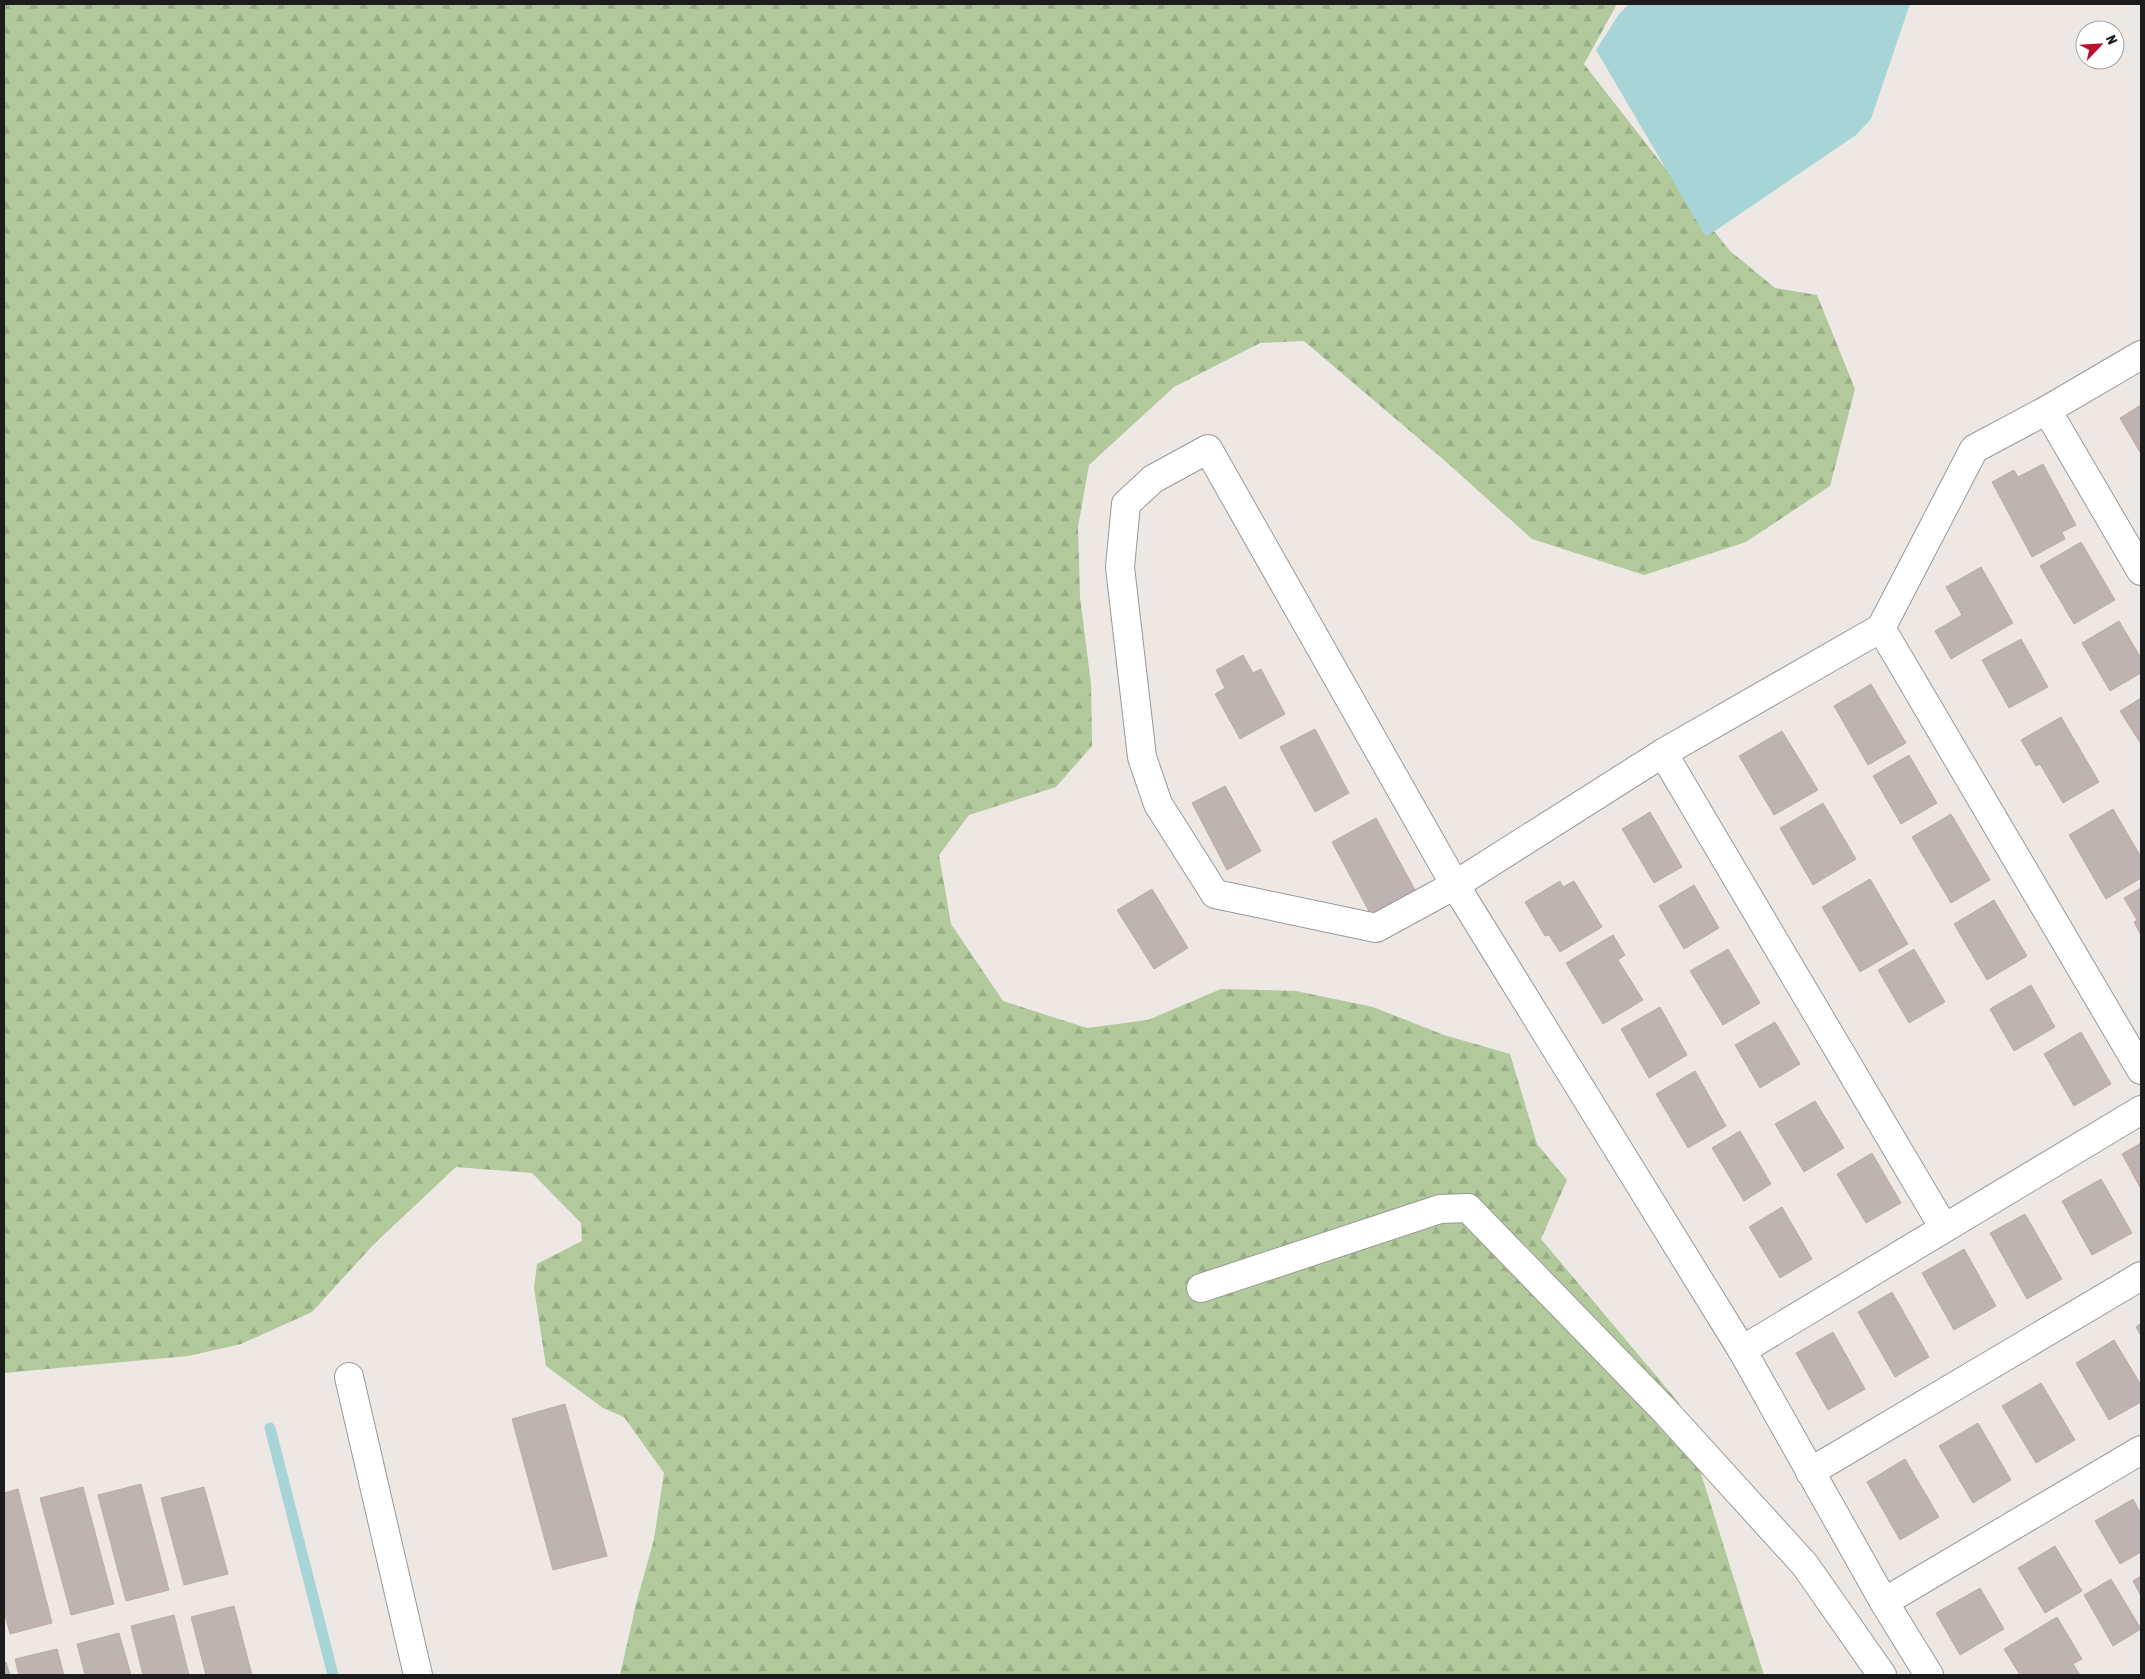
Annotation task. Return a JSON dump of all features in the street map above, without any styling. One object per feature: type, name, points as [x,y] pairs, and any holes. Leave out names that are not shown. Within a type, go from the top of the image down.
[{"type":"street","points":[[1928,1675],[1884,1602],[1742,1350],[1455,885],[1208,449],[1153,479],[1126,504],[1120,566],[1142,757],[1158,804],[1215,894],[1376,928],[1455,885],[1663,753],[1882,628],[1974,449],[2047,410],[2141,355]]},
{"type":"street","points":[[2047,410],[2141,571]]},
{"type":"street","points":[[1882,628],[2141,1070]]},
{"type":"street","points":[[1663,753],[1944,1228]]},
{"type":"street","points":[[1742,1350],[2141,1110]]},
{"type":"street","points":[[1201,1288],[1440,1209],[1468,1208],[1658,1404],[1798,1558],[1882,1675]]},
{"type":"street","points":[[1810,1472],[2141,1276]]},
{"type":"street","points":[[349,1377],[418,1675]]},
{"type":"street","points":[[1884,1602],[2139,1456]]},
{"type":"green space","points":[[4,4],[1617,4],[1584,64],[1729,250],[1775,288],[1817,295],[1855,389],[1830,486],[1746,542],[1644,575],[1532,539],[1444,460],[1304,341],[1260,343],[1174,387],[1089,465],[1078,527],[1080,597],[1091,684],[1092,746],[1056,787],[969,815],[939,855],[951,924],[1003,1001],[1087,1028],[1148,1020],[1221,989],[1296,991],[1373,1007],[1444,1035],[1510,1054],[1537,1144],[1567,1180],[1541,1239],[1679,1403],[1764,1675],[620,1675],[636,1604],[654,1539],[664,1473],[624,1417],[603,1408],[546,1366],[534,1288],[537,1264],[582,1241],[581,1223],[532,1173],[456,1167],[375,1243],[312,1312],[241,1344],[188,1356],[4,1373]]},
{"type":"water","points":[[1629,4],[1910,4],[1871,119],[1856,135],[1706,237],[1596,50],[1619,14]]},
{"type":"building","points":[[2141,405],[2141,454],[2120,418]]},
{"type":"building","points":[[2043,464],[2076,525],[2062,532],[2065,539],[2032,557],[1992,482],[2014,470],[2018,477]]},
{"type":"building","points":[[2081,542],[2115,600],[2074,624],[2040,566]]},
{"type":"building","points":[[1981,567],[2013,623],[1951,659],[1935,631],[1962,615],[1946,587]]},
{"type":"building","points":[[2119,621],[2141,658],[2141,673],[2110,691],[2082,643]]},
{"type":"building","points":[[2021,639],[2048,687],[2009,708],[1982,660]]},
{"type":"building","points":[[1243,655],[1253,673],[1261,669],[1285,714],[1240,739],[1215,694],[1225,688],[1216,670]]},
{"type":"building","points":[[1871,684],[1906,743],[1868,765],[1834,706]]},
{"type":"building","points":[[2141,698],[2141,744],[2120,711]]},
{"type":"building","points":[[2061,717],[2099,782],[2063,803],[2040,764],[2036,766],[2021,740]]},
{"type":"building","points":[[1315,729],[1349,793],[1315,812],[1280,747]]},
{"type":"building","points":[[1782,731],[1818,790],[1774,815],[1739,756]]},
{"type":"building","points":[[1909,755],[1937,803],[1901,824],[1873,776]]},
{"type":"building","points":[[1225,786],[1261,851],[1227,870],[1192,803]]},
{"type":"building","points":[[1823,803],[1856,859],[1813,885],[1780,828]]},
{"type":"building","points":[[2113,809],[2141,857],[2141,878],[2106,899],[2069,835]]},
{"type":"building","points":[[1650,812],[1682,867],[1654,883],[1622,829]]},
{"type":"building","points":[[1951,814],[1990,880],[1951,903],[1912,837]]},
{"type":"building","points":[[1376,818],[1415,890],[1371,915],[1332,842]]},
{"type":"building","points":[[1870,879],[1908,944],[1860,972],[1822,907]]},
{"type":"building","points":[[1560,881],[1563,887],[1574,881],[1602,927],[1560,952],[1549,935],[1545,936],[1525,902]]},
{"type":"building","points":[[1694,885],[1719,928],[1684,949],[1659,906]]},
{"type":"building","points":[[2141,888],[2141,935],[2134,922],[2137,920],[2124,898]]},
{"type":"building","points":[[1152,889],[1188,948],[1154,969],[1117,910]]},
{"type":"building","points":[[1994,900],[2027,956],[1987,980],[1954,924]]},
{"type":"building","points":[[1613,935],[1625,955],[1618,960],[1643,1000],[1603,1024],[1566,963]]},
{"type":"building","points":[[1728,949],[1760,1003],[1723,1025],[1690,971]]},
{"type":"building","points":[[1914,949],[1945,1002],[1909,1023],[1878,970]]},
{"type":"building","points":[[2031,985],[2055,1027],[2014,1051],[1990,1009]]},
{"type":"building","points":[[1660,1007],[1687,1055],[1649,1078],[1621,1029]]},
{"type":"building","points":[[1775,1022],[1800,1064],[1760,1088],[1735,1045]]},
{"type":"building","points":[[2081,1032],[2111,1084],[2074,1106],[2044,1054]]},
{"type":"building","points":[[1695,1071],[1726,1126],[1688,1148],[1656,1094]]},
{"type":"building","points":[[1815,1101],[1844,1148],[1804,1172],[1775,1124]]},
{"type":"building","points":[[1740,1131],[1771,1184],[1744,1201],[1712,1148]]},
{"type":"building","points":[[2141,1143],[2141,1189],[2122,1154]]},
{"type":"building","points":[[1872,1153],[1901,1203],[1866,1223],[1837,1174]]},
{"type":"building","points":[[2101,1179],[2132,1233],[2092,1255],[2062,1201]]},
{"type":"building","points":[[1782,1207],[1812,1259],[1780,1278],[1749,1227]]},
{"type":"building","points":[[2025,1214],[2062,1279],[2027,1299],[1990,1233]]},
{"type":"building","points":[[1964,1249],[1996,1306],[1954,1330],[1922,1273]]},
{"type":"building","points":[[1892,1292],[1929,1357],[1895,1377],[1858,1312]]},
{"type":"building","points":[[2141,1323],[2141,1336],[2136,1327]]},
{"type":"building","points":[[1833,1332],[1865,1389],[1828,1410],[1796,1353]]},
{"type":"building","points":[[2114,1340],[2141,1385],[2141,1402],[2109,1420],[2076,1363]]},
{"type":"building","points":[[2041,1383],[2075,1440],[2036,1463],[2002,1406]]},
{"type":"building","points":[[565,1404],[607,1556],[553,1570],[512,1419]]},
{"type":"building","points":[[1978,1423],[2011,1480],[1973,1503],[1939,1446]]},
{"type":"building","points":[[1905,1459],[1939,1517],[1900,1540],[1867,1482]]},
{"type":"building","points":[[141,1484],[169,1590],[126,1601],[98,1495]]},
{"type":"building","points":[[83,1487],[114,1604],[71,1615],[40,1498]]},
{"type":"building","points":[[204,1487],[228,1574],[184,1585],[161,1498]]},
{"type":"building","points":[[18,1489],[52,1623],[10,1634],[4,1611],[4,1493]]},
{"type":"building","points":[[2133,1499],[2141,1514],[2141,1552],[2120,1564],[2095,1521]]},
{"type":"building","points":[[2055,1546],[2082,1591],[2045,1613],[2018,1568]]},
{"type":"building","points":[[2141,1576],[2141,1596],[2133,1581]]},
{"type":"building","points":[[2111,1579],[2141,1629],[2113,1646],[2084,1595]]},
{"type":"building","points":[[1980,1588],[2004,1629],[1960,1655],[1936,1613]]},
{"type":"building","points":[[234,1606],[252,1675],[206,1675],[191,1617]]},
{"type":"building","points":[[174,1615],[189,1675],[143,1675],[131,1626]]},
{"type":"building","points":[[2057,1617],[2082,1659],[2073,1664],[2080,1675],[2020,1675],[2004,1649]]},
{"type":"building","points":[[119,1633],[131,1675],[85,1675],[77,1644]]},
{"type":"building","points":[[57,1649],[64,1675],[19,1675],[15,1659]]},
{"type":"building","points":[[6,1662],[10,1675],[4,1675],[4,1663]]},
{"type":"waterway","points":[[270,1428],[333,1675]]}]
